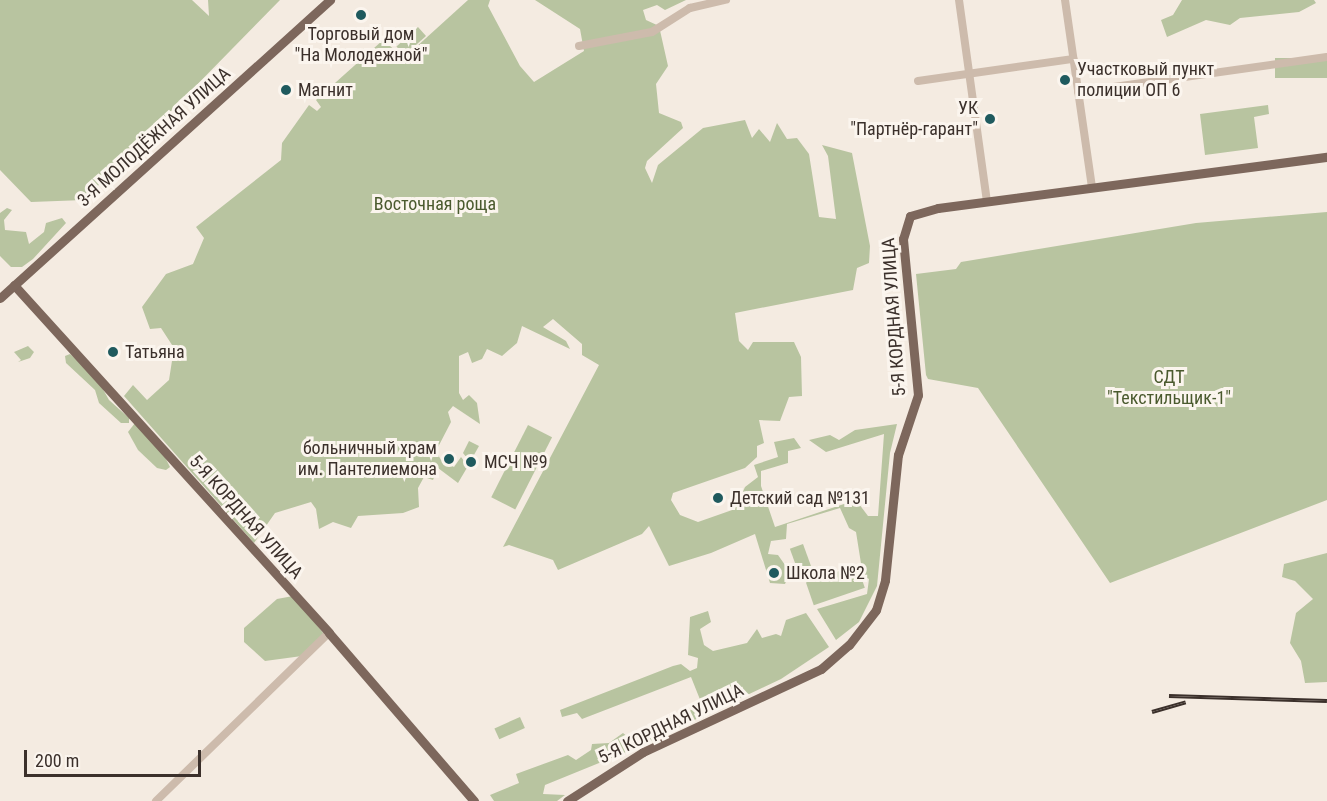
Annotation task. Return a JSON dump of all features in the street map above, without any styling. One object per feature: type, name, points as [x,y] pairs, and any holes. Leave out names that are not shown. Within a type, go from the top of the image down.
[{"type":"main road","name":"3-Я МОЛОДЁЖНАЯ УЛИЦА","points":[[0,298],[330,0]]},
{"type":"main road","name":"5-Я КОРДНАЯ УЛИЦА","points":[[567,801],[643,752],[821,669],[867,624],[881,597],[885,580],[898,455],[918,394],[903,239],[910,216],[924,210],[987,201],[1327,157]]},
{"type":"main road","name":"5-Я КОРДНАЯ УЛИЦА","points":[[14,285],[329,633],[474,801]]},
{"type":"street","points":[[579,46],[652,32],[690,8],[726,0]]},
{"type":"street","points":[[959,0],[987,201]]},
{"type":"street","points":[[1065,0],[1092,188]]},
{"type":"street","points":[[1078,92],[1327,57]]},
{"type":"street","points":[[918,81],[1073,59]]},
{"type":"street","points":[[156,801],[329,633]]},
{"type":"green space","points":[[0,0],[192,0],[209,16],[208,0],[280,0],[84,200],[31,202],[0,170]]},
{"type":"green space","name":"Восточная роща","points":[[468,0],[490,0],[488,6],[520,66],[534,82],[584,51],[580,29],[535,0],[686,0],[665,10],[657,5],[643,10],[646,20],[659,26],[668,66],[656,84],[659,113],[681,122],[683,128],[647,161],[645,168],[652,183],[658,165],[703,128],[745,120],[752,138],[759,129],[770,142],[777,123],[787,139],[797,138],[809,154],[819,217],[836,219],[828,156],[822,145],[852,153],[870,246],[869,263],[857,268],[853,290],[735,313],[739,341],[748,350],[753,342],[794,342],[801,357],[802,396],[789,397],[780,421],[759,420],[764,443],[757,446],[757,457],[745,468],[673,493],[671,500],[680,515],[698,522],[735,509],[745,487],[758,477],[754,465],[778,457],[774,442],[794,438],[801,448],[788,451],[788,463],[761,471],[761,486],[775,527],[856,500],[868,516],[878,516],[884,434],[826,452],[809,440],[830,435],[839,440],[855,430],[897,424],[890,453],[877,586],[859,622],[836,640],[817,609],[867,594],[869,579],[863,576],[856,532],[849,528],[840,508],[787,524],[786,539],[771,541],[768,554],[778,555],[790,572],[785,584],[770,583],[755,534],[711,553],[669,566],[649,526],[642,534],[558,570],[553,560],[509,545],[503,547],[599,365],[582,355],[582,344],[553,319],[543,327],[566,341],[570,349],[522,326],[517,343],[502,356],[487,349],[482,359],[472,363],[468,352],[459,356],[459,393],[463,400],[469,395],[477,403],[480,424],[453,406],[448,412],[451,422],[436,451],[441,460],[454,467],[461,457],[468,466],[458,483],[438,468],[433,480],[424,477],[418,488],[419,507],[403,513],[358,516],[351,528],[333,522],[319,529],[316,509],[311,502],[275,513],[254,543],[124,396],[133,385],[147,400],[169,380],[174,348],[161,328],[150,329],[142,307],[166,274],[193,264],[204,238],[196,227],[281,160],[282,143],[309,105],[317,111],[321,107],[316,100],[383,40],[404,58]]},
{"type":"green space","points":[[1182,0],[1314,0],[1316,3],[1299,12],[1240,18],[1230,25],[1206,20],[1167,37],[1161,20],[1173,15]]},
{"type":"green space","points":[[418,27],[426,36],[404,55],[396,46]]},
{"type":"green space","points":[[1275,58],[1327,58],[1327,78],[1275,78]]},
{"type":"green space","points":[[1268,105],[1269,114],[1254,117],[1258,148],[1205,155],[1200,114]]},
{"type":"green space","points":[[7,208],[12,210],[4,220],[5,230],[26,232],[29,244],[44,232],[46,223],[62,218],[66,223],[33,259],[22,267],[11,267],[0,256],[0,213]]},
{"type":"green space","name":"СДТ \"Текстильщик-1\"","points":[[1327,212],[1327,500],[1110,583],[978,388],[928,379],[926,375],[916,274],[956,269],[961,262],[1196,223]]},
{"type":"green space","points":[[28,346],[34,352],[30,358],[18,362],[21,360],[14,352]]},
{"type":"green space","points":[[70,354],[95,375],[109,400],[129,418],[129,423],[121,423],[99,403],[95,390],[66,363],[65,356]]},
{"type":"green space","points":[[135,423],[164,455],[170,467],[166,470],[157,468],[138,450],[128,432]]},
{"type":"green space","points":[[528,425],[552,437],[515,509],[491,497]]},
{"type":"green space","points":[[469,441],[479,446],[470,462],[463,453]]},
{"type":"green space","points":[[803,544],[814,575],[801,580],[790,549]]},
{"type":"green space","points":[[1327,553],[1327,682],[1305,683],[1301,661],[1290,643],[1296,613],[1313,599],[1295,581],[1282,577],[1284,564]]},
{"type":"green space","points":[[857,565],[865,588],[814,605],[806,583]]},
{"type":"green space","points":[[293,596],[324,634],[302,656],[265,661],[244,642],[244,628],[277,599]]},
{"type":"green space","points":[[708,611],[711,622],[700,629],[704,645],[713,651],[747,643],[757,629],[762,638],[776,634],[781,636],[786,620],[806,613],[829,647],[781,679],[631,750],[545,785],[543,794],[565,795],[557,801],[494,801],[490,795],[519,783],[516,774],[568,755],[576,760],[591,750],[592,744],[609,743],[623,733],[634,742],[649,735],[661,719],[695,709],[701,702],[691,677],[582,719],[577,713],[562,717],[560,710],[673,666],[681,664],[690,671],[697,668],[698,658],[688,655],[690,617]]},
{"type":"green space","points":[[520,717],[525,728],[499,739],[494,728]]},
{"type":"railway","points":[[1169,696],[1327,701]]},
{"type":"railway","points":[[1152,712],[1186,702]]},
{"type":"place","name":"Торговый дом \"На Молодежной\"","points":[[361,15]]},
{"type":"place","name":"Участковый пункт полиции ОП 6","points":[[1065,80]]},
{"type":"place","name":"Магнит","points":[[286,90]]},
{"type":"place","name":"УК \"Партнёр-гарант\"","points":[[990,119]]},
{"type":"place","name":"Татьяна","points":[[113,352]]},
{"type":"place","name":"больничный храм им. Пантелиемона","points":[[449,459]]},
{"type":"place","name":"МСЧ №9","points":[[471,462]]},
{"type":"place","name":"Детский сад №131","points":[[718,498]]},
{"type":"place","name":"Школа №2","points":[[774,573]]}]
